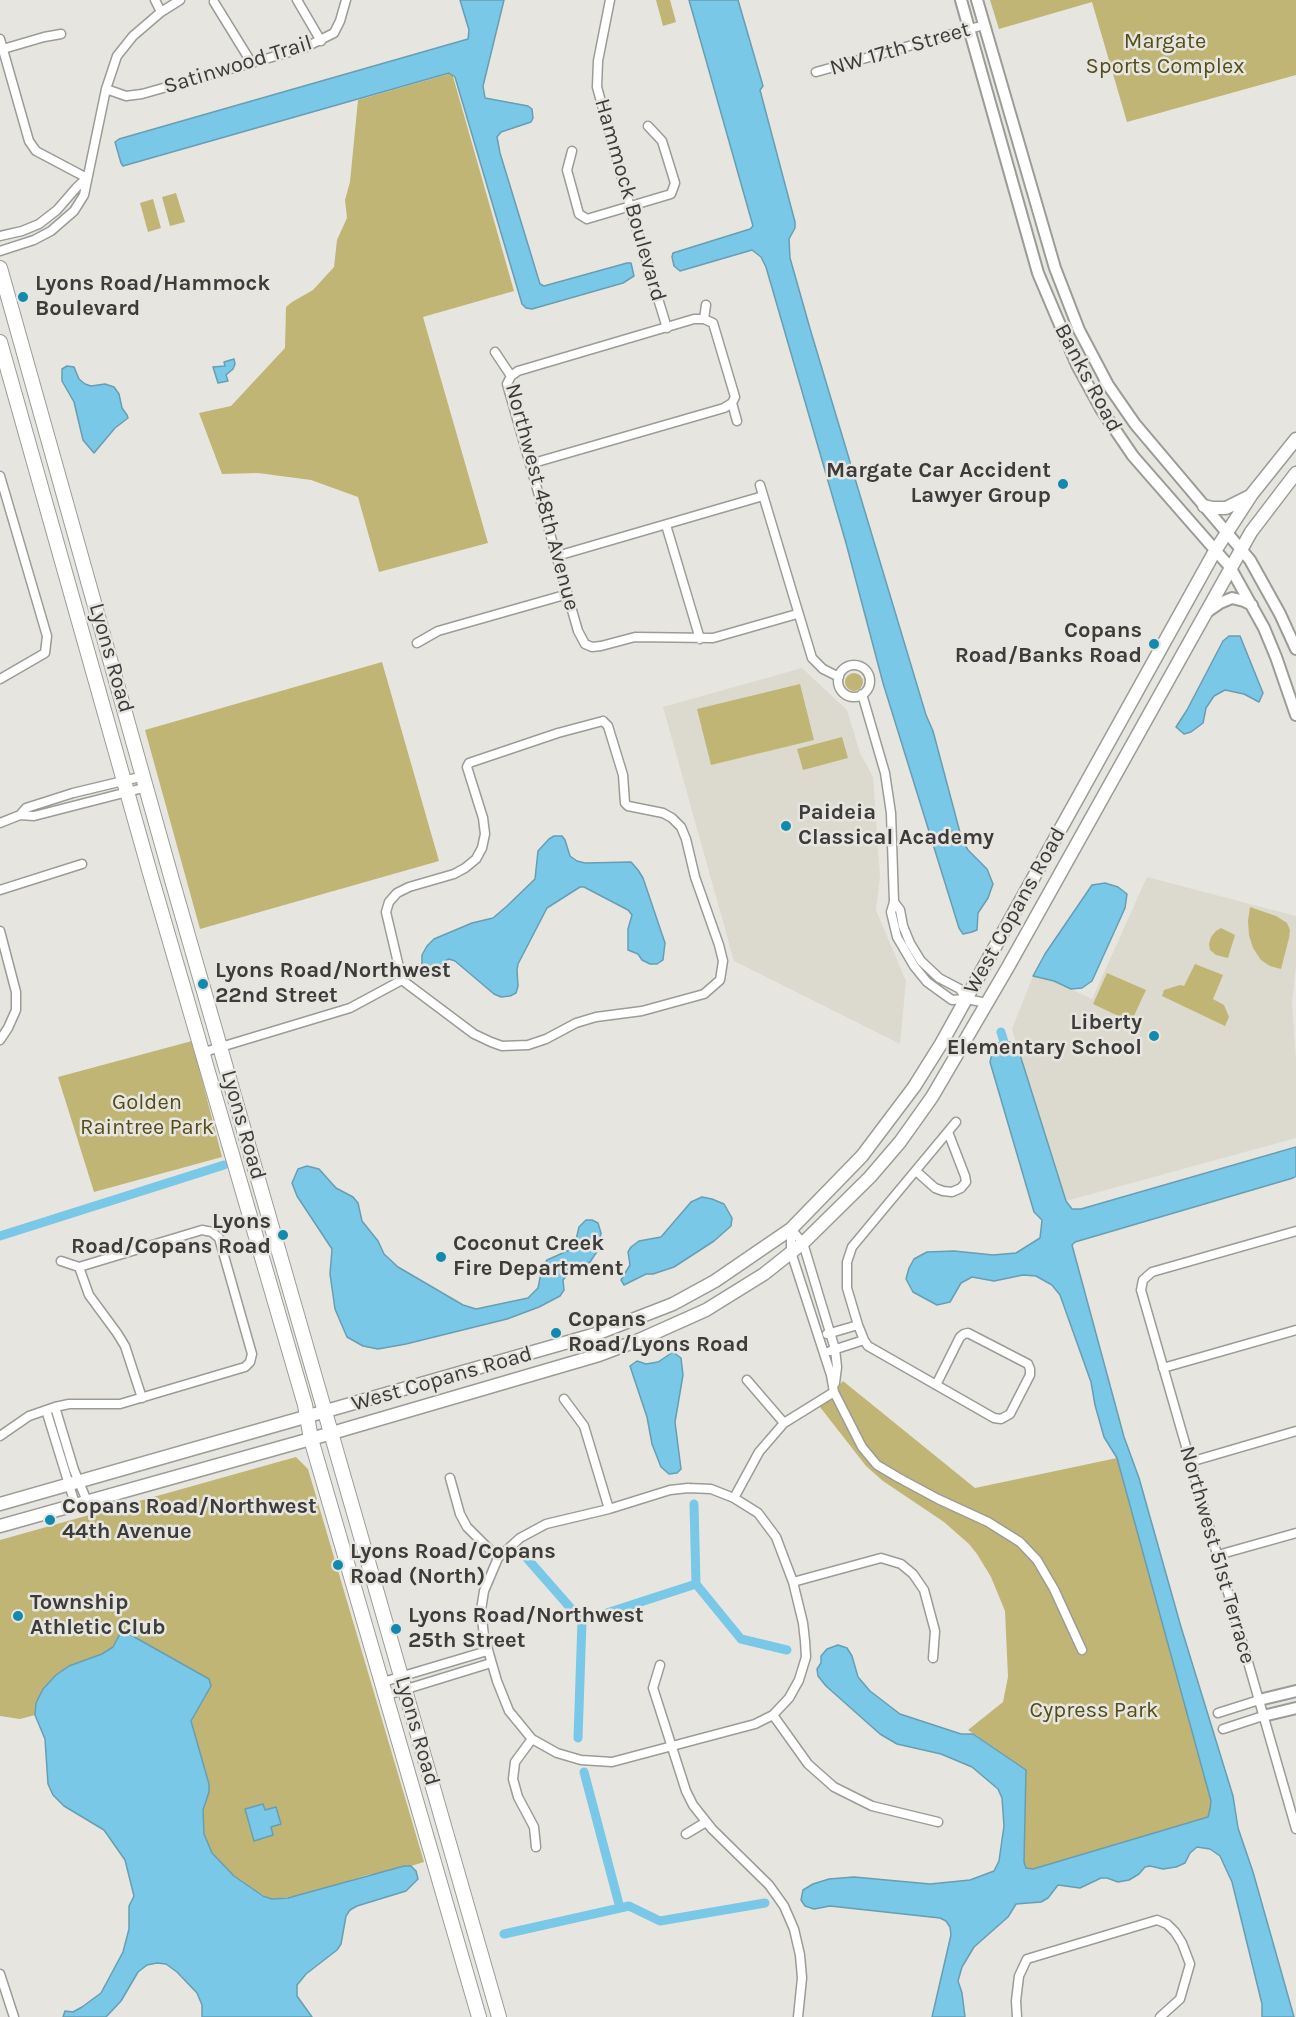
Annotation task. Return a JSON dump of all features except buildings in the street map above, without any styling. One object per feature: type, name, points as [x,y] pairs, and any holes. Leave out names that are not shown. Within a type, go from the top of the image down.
[{"type":"main road","name":"Lyons Road","points":[[0,268],[220,1048],[499,2017]]},
{"type":"main road","name":"Lyons Road","points":[[0,342],[201,1053],[308,1417],[311,1439],[479,2017]]},
{"type":"main road","name":"West Copans Road","points":[[0,1504],[578,1340],[672,1304],[714,1281],[791,1228],[856,1163],[914,1087],[966,999],[1215,550],[1252,494],[1296,439]]},
{"type":"main road","name":"West Copans Road","points":[[0,1526],[332,1433],[584,1359],[639,1340],[706,1310],[764,1274],[792,1252],[870,1177],[900,1142],[932,1097],[987,1004],[1230,567],[1251,532],[1296,473]]},
{"type":"main road","points":[[1204,506],[1226,508],[1252,494]]},
{"type":"street","points":[[155,0],[161,12]]},
{"type":"street","points":[[0,251],[34,240],[51,231],[74,210],[84,195],[106,88],[117,56],[133,36],[161,12],[180,0]]},
{"type":"street","points":[[297,0],[321,41]]},
{"type":"street","name":"Satinwood Trail","points":[[106,88],[126,96],[142,94],[304,48],[334,33],[346,0]]},
{"type":"street","name":"Hammock Boulevard","points":[[610,0],[598,61],[597,87],[667,328]]},
{"type":"street","name":"Banks Road","points":[[961,0],[1038,273],[1077,365],[1101,409],[1133,456],[1230,567],[1252,605],[1276,657],[1296,715]]},
{"type":"street","name":"Banks Road","points":[[977,0],[1055,268],[1072,316],[1117,399],[1155,450],[1241,549],[1270,594],[1296,650]]},
{"type":"street","points":[[214,2],[250,62]]},
{"type":"street","name":"NW 17th Street","points":[[816,72],[984,25]]},
{"type":"street","points":[[3,49],[62,34]]},
{"type":"street","points":[[0,39],[29,141],[36,151],[87,178]]},
{"type":"street","points":[[572,151],[567,170],[579,214],[587,219],[671,194],[675,183],[662,141],[648,126]]},
{"type":"street","points":[[0,236],[39,224],[57,210],[76,187],[87,178]]},
{"type":"street","points":[[704,319],[706,305]]},
{"type":"street","points":[[511,376],[518,371],[694,319],[704,319],[713,322],[735,397],[732,403],[724,408],[530,464]]},
{"type":"street","name":"Northwest 48th Avenue","points":[[495,352],[511,376],[507,384],[578,631],[585,644],[601,646],[635,637],[700,639]]},
{"type":"street","points":[[732,403],[737,422]]},
{"type":"street","points":[[0,476],[47,636],[45,653],[0,679]]},
{"type":"street","points":[[760,485],[812,658],[823,669],[838,677]]},
{"type":"street","points":[[556,556],[763,496]]},
{"type":"street","points":[[666,525],[700,639],[712,638],[797,614]]},
{"type":"street","points":[[417,643],[438,631],[568,594]]},
{"type":"street","points":[[1204,614],[1232,598],[1252,605]]},
{"type":"street","points":[[857,665],[867,670],[870,681],[866,691],[852,697],[843,693],[838,684],[838,677],[846,666],[857,665]]},
{"type":"street","points":[[862,694],[885,773],[891,813],[894,902],[891,912],[892,924],[904,953],[927,982],[952,1000],[966,999],[987,1004]]},
{"type":"street","points":[[603,722],[608,726],[623,775],[625,803],[628,806],[663,813],[681,827],[695,877],[719,945],[723,962],[720,980],[704,994],[642,1011],[596,1017],[576,1023],[546,1039],[513,1047],[491,1042],[474,1034],[402,980],[386,912],[389,902],[397,893],[409,887],[465,868],[476,859],[482,848],[485,834],[483,818],[467,767],[469,763],[558,733],[603,722]]},
{"type":"street","points":[[0,823],[20,815],[34,816],[146,782]]},
{"type":"street","points":[[20,815],[26,808],[73,793],[127,787]]},
{"type":"street","points":[[0,890],[82,864]]},
{"type":"street","points":[[894,902],[900,910],[910,943],[921,961],[939,978],[960,989],[966,999]]},
{"type":"street","points":[[0,932],[16,992],[16,1010],[0,1040]]},
{"type":"street","points":[[201,1053],[350,1008],[402,980]]},
{"type":"street","points":[[936,1385],[960,1338],[968,1333],[1028,1364],[1030,1369],[1030,1375],[1010,1414],[1002,1419],[994,1418],[867,1346],[847,1288],[849,1254],[852,1247],[956,1122]]},
{"type":"street","points":[[915,1171],[935,1188],[943,1191],[952,1192],[961,1188],[966,1182],[965,1176],[948,1132]]},
{"type":"street","points":[[791,1228],[803,1243],[835,1349],[837,1367],[834,1392]]},
{"type":"street","points":[[791,1228],[792,1252],[831,1375],[834,1392],[862,1447],[877,1465],[938,1499],[988,1522],[1020,1542],[1037,1560],[1054,1589],[1082,1650]]},
{"type":"street","points":[[0,1437],[29,1416],[55,1407],[69,1404],[120,1404],[245,1367],[250,1362],[252,1354],[219,1238],[212,1232],[202,1230],[79,1267],[61,1261]]},
{"type":"street","name":"Northwest 51st Terrace","points":[[1296,1231],[1152,1272],[1143,1280],[1141,1290],[1296,1828]]},
{"type":"street","points":[[79,1267],[89,1295],[125,1346],[142,1398]]},
{"type":"street","points":[[819,1336],[858,1325]]},
{"type":"street","points":[[1163,1368],[1296,1330]]},
{"type":"street","points":[[824,1352],[864,1340]]},
{"type":"street","points":[[747,1380],[784,1423]]},
{"type":"street","points":[[734,1498],[759,1452],[784,1423],[834,1392]]},
{"type":"street","points":[[564,1399],[584,1426],[609,1509]]},
{"type":"street","points":[[55,1407],[73,1482]]},
{"type":"street","points":[[46,1410],[81,1503]]},
{"type":"street","points":[[1190,1462],[1296,1431]]},
{"type":"street","points":[[450,1478],[460,1514],[467,1527],[498,1558]]},
{"type":"street","points":[[711,1489],[734,1498],[758,1513],[776,1537],[793,1582],[803,1623],[806,1657],[799,1680],[789,1698],[773,1715],[755,1724],[612,1762],[581,1760],[557,1753],[532,1739],[509,1710],[487,1651],[482,1610],[484,1591],[498,1558],[520,1538],[546,1524],[609,1509],[670,1490],[711,1489]]},
{"type":"street","points":[[1218,1554],[1296,1533]]},
{"type":"street","points":[[793,1582],[881,1558],[901,1564],[913,1574],[924,1590],[935,1631],[933,1658]]},
{"type":"street","points":[[385,1689],[487,1651]]},
{"type":"street","points":[[385,1689],[491,1663]]},
{"type":"street","points":[[660,1665],[653,1688],[686,1791],[693,1805],[706,1822],[769,1885],[784,1906],[794,1929],[800,1955],[802,1979],[798,2017]]},
{"type":"street","points":[[1218,1713],[1296,1690]]},
{"type":"street","points":[[1223,1728],[1296,1708]]},
{"type":"street","points":[[773,1715],[808,1764],[834,1787],[872,1806],[938,1822]]},
{"type":"street","points":[[532,1739],[515,1762],[513,1779],[518,1797],[534,1827],[536,1847]]},
{"type":"street","points":[[686,1834],[706,1822]]},
{"type":"street","points":[[1017,2017],[1019,1977],[1027,1959],[1157,1920],[1167,1924],[1175,1932],[1190,1964],[1180,1999],[1160,2017]]},
{"type":"street","points":[[0,1974],[14,2017]]},
{"type":"shaded area","name":"Paideia Classical Academy","points":[[802,668],[847,710],[860,753],[873,777],[880,876],[876,910],[906,981],[900,1044],[734,961],[663,707]]},
{"type":"shaded area","name":"Liberty Elementary School","points":[[1147,877],[1296,916],[1296,966],[1292,1003],[1296,1060],[1296,1138],[1066,1201],[1012,1029],[1033,976],[1054,981],[1092,999]]},
{"type":"green space","points":[[656,0],[670,0],[676,22],[663,26]]},
{"type":"green space","name":"Margate Sports Complex","points":[[990,0],[1296,0],[1296,75],[1127,122],[1092,2],[999,29]]},
{"type":"green space","points":[[452,73],[514,291],[423,317],[488,543],[379,572],[358,497],[311,480],[258,473],[222,474],[199,413],[231,406],[285,348],[286,307],[313,290],[334,267],[337,240],[347,218],[345,200],[350,182],[358,100]]},
{"type":"green space","points":[[176,193],[185,222],[170,226],[162,197]]},
{"type":"green space","points":[[153,199],[161,228],[148,232],[140,203]]},
{"type":"green space","points":[[382,662],[439,861],[200,929],[145,730]]},
{"type":"green space","points":[[850,673],[858,673],[863,678],[861,689],[850,691],[845,686],[845,678]]},
{"type":"green space","points":[[800,684],[814,740],[711,765],[697,709]]},
{"type":"green space","points":[[842,737],[848,758],[803,770],[797,749]]},
{"type":"green space","points":[[1250,907],[1276,916],[1287,923],[1290,930],[1289,938],[1281,969],[1261,960],[1253,948],[1249,935]]},
{"type":"green space","points":[[1221,928],[1235,935],[1228,958],[1216,955],[1210,950],[1211,937]]},
{"type":"green space","points":[[1195,964],[1223,975],[1213,999],[1224,1005],[1229,1017],[1225,1026],[1162,996],[1164,990],[1184,986]]},
{"type":"green space","points":[[1107,973],[1146,990],[1131,1022],[1093,1004]]},
{"type":"green space","name":"Golden Raintree Park","points":[[192,1041],[222,1157],[94,1192],[58,1077]]},
{"type":"green space","name":"Cypress Park","points":[[843,1381],[975,1488],[1117,1458],[1215,1815],[1021,1873],[1026,1770],[968,1730],[1003,1702],[1008,1677],[1005,1611],[991,1577],[969,1544],[944,1522],[883,1481],[866,1466],[820,1407]]},
{"type":"green space","points":[[296,1457],[308,1469],[424,1862],[367,1875],[305,1895],[272,1899],[250,1889],[234,1876],[212,1853],[204,1834],[203,1810],[209,1784],[191,1721],[211,1686],[122,1630],[113,1647],[102,1654],[69,1666],[43,1689],[36,1703],[35,1715],[20,1719],[0,1716],[0,1540]]},
{"type":"water","points":[[460,0],[504,0],[483,86],[485,98],[528,106],[532,109],[531,122],[501,132],[497,137],[540,284],[544,286],[631,263],[634,276],[623,283],[532,309],[522,304],[455,77],[449,73],[123,166],[121,163],[115,142],[119,139],[468,39],[469,30]]},
{"type":"water","points":[[689,0],[738,0],[763,86],[760,90],[795,222],[795,228],[789,239],[790,258],[811,332],[926,715],[933,731],[962,840],[968,850],[987,869],[993,884],[988,898],[978,913],[977,930],[972,932],[963,934],[959,928],[883,683],[846,543],[766,267],[761,257],[752,250],[680,271],[674,266],[673,253],[750,229],[753,226]]},
{"type":"water","points":[[234,359],[233,369],[226,375],[228,381],[218,383],[213,367],[225,366],[224,362]]},
{"type":"water","points":[[67,366],[74,367],[79,379],[85,384],[91,386],[105,384],[114,387],[128,418],[115,428],[94,453],[83,440],[74,402],[62,381],[62,369]]},
{"type":"water","points":[[1229,636],[1240,636],[1263,693],[1259,702],[1244,694],[1225,690],[1214,696],[1206,708],[1203,723],[1184,734],[1176,727],[1223,641]]},
{"type":"water","points":[[554,836],[562,836],[570,856],[577,861],[585,863],[631,862],[643,878],[665,943],[663,960],[657,964],[650,964],[642,960],[638,954],[628,950],[628,929],[632,915],[628,910],[580,887],[547,908],[518,964],[518,986],[516,993],[510,996],[501,997],[494,994],[455,961],[449,959],[443,962],[436,971],[428,971],[422,966],[422,955],[434,939],[472,923],[493,918],[535,879],[538,851]]},
{"type":"water","points":[[1105,883],[1118,887],[1127,894],[1125,908],[1092,981],[1082,988],[1071,989],[1054,981],[1033,976],[1045,954],[1092,885]]},
{"type":"water","points":[[1016,1042],[1066,1201],[1072,1209],[1081,1209],[1296,1147],[1296,1176],[1293,1178],[1075,1242],[1072,1245],[1124,1437],[1139,1478],[1181,1627],[1233,1796],[1238,1828],[1253,1872],[1294,2017],[1262,2017],[1262,2004],[1232,1882],[1220,1856],[1210,1849],[1197,1847],[1190,1853],[1185,1863],[1176,1867],[1163,1869],[1145,1867],[1129,1880],[1118,1882],[1101,1878],[1080,1888],[1058,1885],[1048,1898],[1041,1902],[1016,1904],[1008,1917],[974,1947],[962,1967],[958,1981],[965,2017],[932,2017],[951,1935],[946,1921],[940,1918],[830,1906],[814,1909],[805,1906],[801,1900],[803,1890],[829,1879],[854,1877],[930,1884],[970,1880],[994,1871],[999,1861],[1004,1826],[1002,1798],[998,1789],[972,1767],[941,1754],[897,1744],[880,1734],[826,1686],[818,1676],[817,1669],[821,1663],[821,1656],[827,1649],[838,1645],[847,1648],[852,1656],[858,1677],[870,1691],[900,1714],[961,1734],[973,1734],[1026,1770],[1024,1862],[1026,1868],[1033,1869],[1208,1817],[1210,1809],[1211,1801],[1117,1458],[1104,1437],[1091,1382],[1060,1295],[1052,1285],[1036,1276],[1023,1275],[994,1281],[972,1277],[961,1283],[950,1302],[937,1305],[913,1292],[906,1279],[914,1259],[927,1252],[954,1251],[993,1255],[1016,1253],[1040,1238],[1042,1220],[1034,1212],[990,1062],[994,1044]]},
{"type":"water","points":[[307,1166],[319,1169],[336,1188],[353,1197],[358,1203],[362,1221],[378,1241],[384,1254],[398,1267],[463,1305],[476,1309],[528,1298],[538,1288],[542,1268],[547,1260],[574,1248],[579,1227],[586,1220],[598,1223],[601,1233],[598,1250],[590,1262],[569,1273],[563,1280],[564,1290],[560,1296],[539,1307],[507,1319],[406,1344],[378,1349],[363,1346],[347,1337],[335,1309],[330,1274],[332,1249],[297,1196],[292,1183],[298,1169]]},
{"type":"water","points":[[702,1197],[724,1204],[732,1218],[731,1226],[714,1241],[674,1267],[646,1274],[624,1285],[621,1280],[630,1265],[628,1252],[631,1247],[639,1241],[661,1237],[691,1202]]},
{"type":"water","points":[[673,1352],[681,1358],[683,1375],[675,1422],[681,1469],[677,1473],[669,1474],[661,1467],[652,1444],[647,1417],[630,1366],[637,1361],[646,1364],[658,1362]]},
{"type":"water","points":[[122,1630],[209,1679],[211,1686],[191,1721],[209,1784],[203,1810],[204,1834],[212,1853],[234,1876],[263,1896],[272,1899],[288,1898],[404,1866],[411,1866],[416,1871],[418,1879],[406,1891],[350,1910],[346,1916],[341,1944],[337,1950],[306,1974],[297,1985],[297,1996],[312,2017],[202,2017],[202,2005],[197,1993],[177,1972],[166,1964],[157,1963],[147,1965],[138,1972],[121,2001],[106,2017],[63,2017],[65,2011],[73,2012],[101,1993],[123,1952],[129,1929],[129,1906],[134,1896],[125,1860],[104,1830],[64,1806],[53,1795],[48,1784],[45,1739],[35,1715],[36,1703],[43,1689],[56,1675],[69,1666],[102,1654],[113,1647]]},
{"type":"water","points":[[263,1804],[265,1810],[276,1807],[281,1824],[271,1827],[273,1835],[254,1841],[245,1809]]},
{"type":"waterway","points":[[1001,1032],[1007,1052]]},
{"type":"waterway","points":[[0,1236],[224,1165]]},
{"type":"waterway","points":[[694,1504],[696,1584]]},
{"type":"waterway","points":[[525,1556],[582,1621],[696,1584],[741,1639],[787,1650]]},
{"type":"waterway","points":[[578,1738],[582,1621]]},
{"type":"waterway","points":[[584,1772],[620,1908]]},
{"type":"waterway","points":[[504,1934],[629,1906],[660,1921],[765,1903]]},
{"type":"place","name":"Lyons Road/Hammock Boulevard","points":[[23,297]]},
{"type":"place","name":"Margate Car Accident Lawyer Group","points":[[1063,484]]},
{"type":"place","name":"Copans Road/Banks Road","points":[[1154,644]]},
{"type":"place","name":"Paideia Classical Academy","points":[[786,826]]},
{"type":"place","name":"Lyons Road/Northwest 22nd Street","points":[[203,984]]},
{"type":"place","name":"Liberty Elementary School","points":[[1154,1036]]},
{"type":"place","name":"Lyons Road/Copans Road","points":[[283,1235]]},
{"type":"place","name":"Coconut Creek Fire Department","points":[[441,1257]]},
{"type":"place","name":"Copans Road/Lyons Road","points":[[556,1333]]},
{"type":"place","name":"Copans Road/Northwest 44th Avenue","points":[[50,1520]]},
{"type":"place","name":"Lyons Road/Copans Road (North)","points":[[338,1565]]},
{"type":"place","name":"Township Athletic Club","points":[[18,1616]]},
{"type":"place","name":"Lyons Road/Northwest 25th Street","points":[[396,1629]]}]
